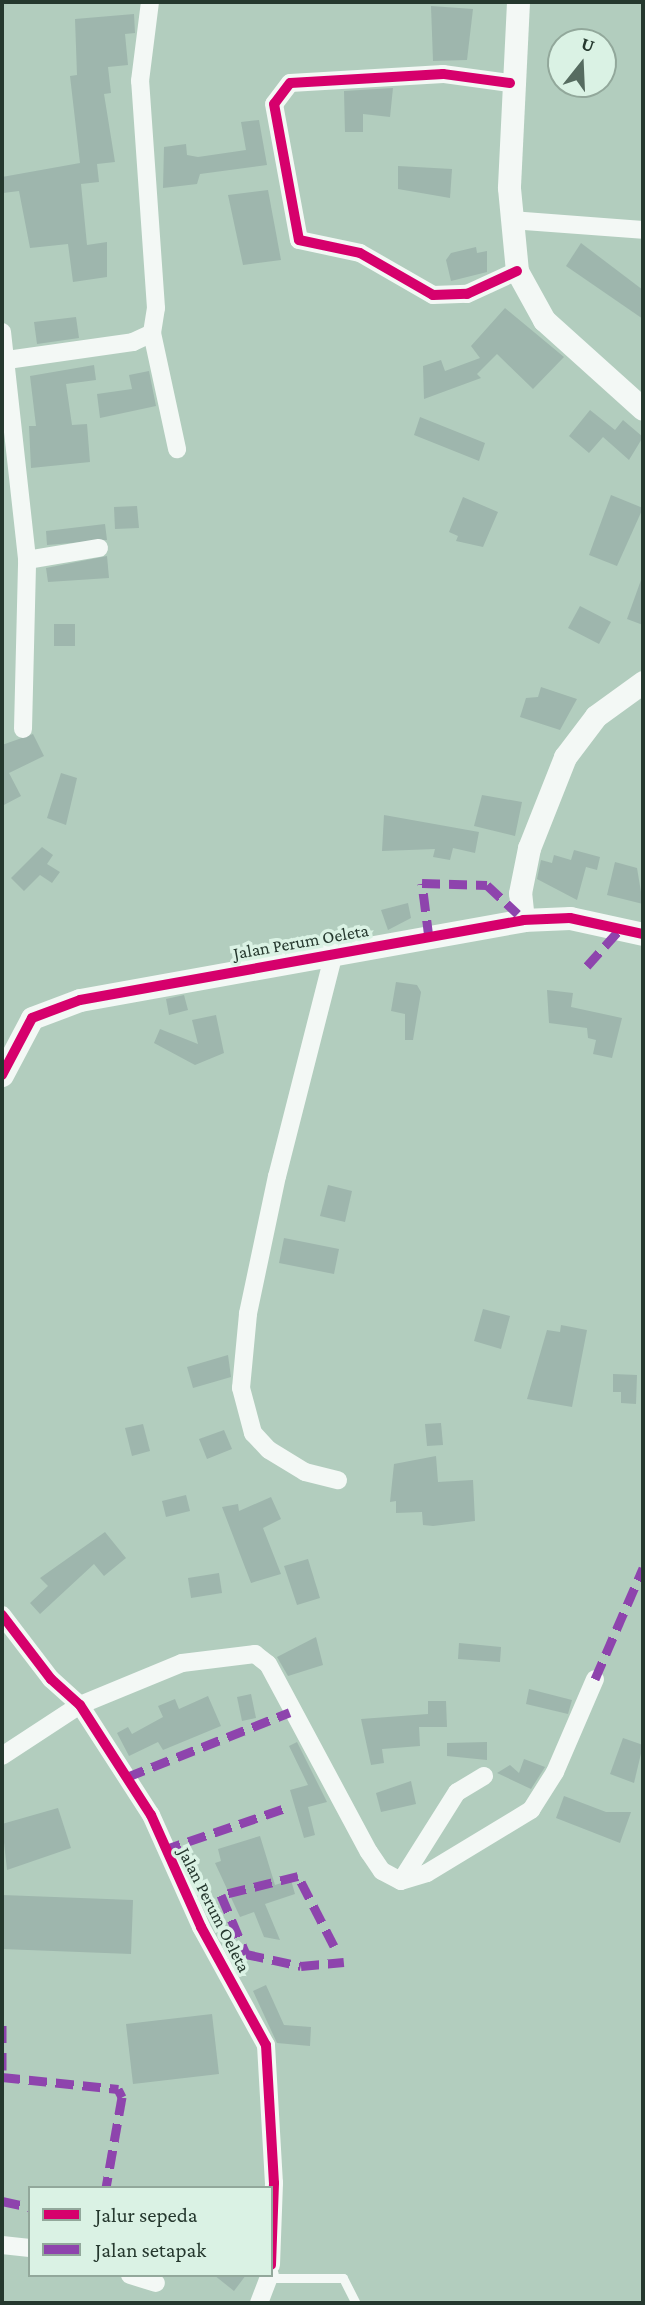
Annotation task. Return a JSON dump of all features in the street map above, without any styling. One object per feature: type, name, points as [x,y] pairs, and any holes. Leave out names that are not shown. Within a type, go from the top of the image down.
[{"type":"street","points":[[150,2],[140,80],[156,309],[152,333],[177,449]]},
{"type":"street","points":[[518,2],[510,83],[511,219],[517,271],[544,320],[643,409]]},
{"type":"street","points":[[510,83],[443,74],[290,83],[274,104],[291,223],[299,240],[360,253],[433,295],[467,293],[517,271]]},
{"type":"street","points":[[511,219],[643,230]]},
{"type":"street","points":[[2,332],[27,560],[23,729]]},
{"type":"street","points":[[7,360],[152,333]]},
{"type":"street","points":[[27,560],[99,548]]},
{"type":"street","points":[[523,920],[520,893],[529,848],[565,757],[596,716],[643,682]]},
{"type":"street","name":"Jalan Perum Oeleta","points":[[2,1075],[16,1039],[50,1006],[523,920],[570,918],[643,934]]},
{"type":"street","points":[[334,953],[277,1176],[248,1314],[241,1388],[254,1433],[269,1450],[305,1472],[338,1480]]},
{"type":"street","name":"Jalan Perum Oeleta","points":[[2,1615],[51,1679],[80,1705],[151,1815],[201,1927],[266,2045],[271,2186]]},
{"type":"street","points":[[2,1756],[80,1705],[182,1663],[244,1650],[263,1657],[369,1852],[382,1871],[401,1881],[426,1873],[531,1810],[555,1772],[595,1679]]},
{"type":"street","points":[[401,1881],[457,1792],[484,1776]]},
{"type":"street","points":[[2,2245],[28,2248]]},
{"type":"street","points":[[136,2277],[156,2283]]},
{"type":"street","name":"Jalan Perum Oeleta","points":[[259,2303],[268,2277]]},
{"type":"lane","points":[[273,2272],[343,2278],[356,2303]]},
{"type":"building","points":[[431,6],[473,9],[467,60],[433,61]]},
{"type":"building","points":[[134,14],[135,33],[125,34],[128,65],[108,67],[111,93],[104,94],[115,162],[97,164],[99,182],[81,184],[87,245],[107,242],[107,277],[73,282],[68,244],[30,248],[19,191],[3,193],[2,177],[80,163],[70,76],[77,75],[75,19]]},
{"type":"building","points":[[393,88],[390,117],[363,114],[363,132],[345,132],[344,91]]},
{"type":"building","points":[[259,120],[267,165],[200,174],[197,184],[163,188],[164,147],[186,144],[187,155],[198,157],[246,150],[241,122]]},
{"type":"building","points":[[398,166],[452,169],[450,198],[398,189]]},
{"type":"building","points":[[268,190],[281,260],[243,265],[228,195]]},
{"type":"building","points":[[581,243],[643,290],[643,319],[566,266]]},
{"type":"building","points":[[476,247],[477,253],[487,251],[487,272],[451,281],[446,260],[451,253]]},
{"type":"building","points":[[505,308],[564,357],[533,389],[497,354],[477,374],[481,378],[424,399],[423,366],[441,360],[445,371],[480,358],[471,346]]},
{"type":"building","points":[[76,317],[79,338],[37,344],[34,322]]},
{"type":"building","points":[[94,365],[96,380],[66,384],[72,425],[87,424],[90,462],[31,468],[29,426],[36,426],[30,376]]},
{"type":"building","points":[[149,371],[156,406],[100,418],[97,394],[132,389],[129,375]]},
{"type":"building","points":[[590,410],[615,430],[623,420],[643,437],[629,460],[603,437],[589,453],[569,436]]},
{"type":"building","points":[[420,417],[485,443],[479,461],[414,435]]},
{"type":"building","points":[[611,495],[643,508],[617,566],[589,555]]},
{"type":"building","points":[[463,497],[498,512],[483,547],[456,541],[458,536],[449,532]]},
{"type":"building","points":[[137,506],[139,528],[115,529],[114,507]]},
{"type":"building","points":[[105,524],[107,540],[47,545],[46,531]]},
{"type":"building","points":[[107,556],[109,578],[48,582],[46,568]]},
{"type":"building","points":[[643,580],[643,625],[627,619]]},
{"type":"building","points":[[580,606],[611,622],[599,644],[568,628]]},
{"type":"building","points":[[54,624],[75,624],[75,646],[54,646]]},
{"type":"building","points":[[541,687],[577,699],[560,730],[520,717],[526,698],[538,697]]},
{"type":"building","points":[[33,734],[44,756],[9,773],[21,796],[2,806],[2,745]]},
{"type":"building","points":[[61,773],[77,778],[66,825],[47,818]]},
{"type":"building","points":[[482,795],[522,802],[515,836],[474,826]]},
{"type":"building","points":[[384,815],[479,832],[475,853],[453,848],[450,860],[433,857],[435,849],[382,851]]},
{"type":"building","points":[[42,847],[53,855],[47,864],[60,872],[52,883],[40,875],[24,891],[11,878]]},
{"type":"building","points":[[574,850],[600,857],[597,870],[586,867],[577,900],[537,879],[541,860],[552,863],[554,855],[571,860]]},
{"type":"building","points":[[615,862],[637,868],[643,904],[607,895]]},
{"type":"building","points":[[408,903],[411,918],[388,930],[381,910]]},
{"type":"building","points":[[396,982],[417,985],[421,992],[413,1040],[405,1040],[405,1014],[391,1011]]},
{"type":"building","points":[[547,990],[573,993],[571,1007],[622,1018],[612,1058],[593,1054],[596,1040],[588,1038],[587,1028],[549,1023]]},
{"type":"building","points":[[184,995],[188,1010],[169,1015],[166,999]]},
{"type":"building","points":[[216,1015],[224,1053],[195,1065],[154,1043],[160,1029],[198,1044],[192,1020]]},
{"type":"building","points":[[328,1185],[352,1191],[345,1222],[320,1216]]},
{"type":"building","points":[[284,1238],[339,1249],[334,1274],[279,1263]]},
{"type":"building","points":[[483,1309],[510,1316],[501,1349],[474,1341]]},
{"type":"building","points":[[561,1325],[587,1330],[572,1407],[527,1399],[547,1330],[560,1332]]},
{"type":"building","points":[[228,1355],[231,1377],[193,1388],[187,1367]]},
{"type":"building","points":[[613,1374],[637,1375],[636,1404],[621,1403],[621,1392],[613,1392]]},
{"type":"building","points":[[441,1423],[443,1445],[427,1446],[425,1424]]},
{"type":"building","points":[[143,1424],[150,1451],[132,1456],[125,1428]]},
{"type":"building","points":[[224,1430],[232,1449],[207,1459],[199,1439]]},
{"type":"building","points":[[436,1456],[438,1482],[473,1480],[475,1521],[423,1525],[422,1512],[396,1513],[396,1501],[390,1502],[394,1464]]},
{"type":"building","points":[[186,1495],[190,1511],[166,1517],[162,1501]]},
{"type":"building","points":[[271,1497],[281,1519],[263,1528],[281,1574],[251,1583],[222,1507],[238,1504],[239,1511]]},
{"type":"building","points":[[105,1532],[126,1558],[104,1576],[94,1564],[40,1614],[30,1603],[48,1586],[40,1578]]},
{"type":"building","points":[[308,1559],[320,1598],[297,1605],[284,1566]]},
{"type":"building","points":[[219,1573],[222,1593],[191,1598],[188,1578]]},
{"type":"building","points":[[316,1637],[323,1665],[288,1676],[277,1657]]},
{"type":"building","points":[[459,1643],[501,1647],[500,1662],[458,1659]]},
{"type":"building","points":[[529,1689],[572,1700],[568,1714],[526,1704]]},
{"type":"building","points":[[251,1694],[256,1718],[242,1721],[237,1697]]},
{"type":"building","points":[[208,1696],[221,1726],[163,1750],[158,1742],[129,1756],[117,1733],[128,1727],[132,1734],[163,1717],[158,1706],[175,1699],[179,1709]]},
{"type":"building","points":[[428,1701],[446,1701],[447,1727],[419,1727],[420,1746],[382,1749],[384,1763],[371,1765],[361,1719],[428,1714]]},
{"type":"building","points":[[623,1738],[643,1745],[634,1783],[610,1774]]},
{"type":"building","points":[[297,1742],[327,1802],[308,1807],[315,1835],[304,1838],[290,1790],[308,1785],[289,1746]]},
{"type":"building","points":[[487,1742],[487,1760],[447,1756],[447,1743]]},
{"type":"building","points":[[524,1759],[545,1767],[531,1789],[497,1773],[510,1765],[519,1773]]},
{"type":"building","points":[[411,1781],[416,1804],[381,1812],[376,1793]]},
{"type":"building","points":[[564,1796],[606,1812],[631,1812],[620,1843],[556,1818]]},
{"type":"building","points":[[58,1808],[71,1848],[7,1870],[2,1824]]},
{"type":"building","points":[[260,1836],[275,1885],[291,1880],[295,1894],[265,1904],[280,1940],[264,1937],[254,1912],[240,1917],[215,1863],[221,1861],[218,1849]]},
{"type":"building","points":[[2,1895],[133,1900],[131,1954],[2,1949]]},
{"type":"building","points":[[266,1985],[284,2025],[311,2027],[310,2046],[277,2043],[253,1991]]},
{"type":"building","points":[[212,2014],[219,2074],[133,2084],[126,2024]]},
{"type":"building","points":[[216,2277],[244,2277],[234,2291]]},
{"type":"marked path","points":[[429,938],[422,883],[487,885],[518,914]]},
{"type":"marked path","points":[[587,966],[622,927]]},
{"type":"marked path","points":[[595,1679],[643,1568]]},
{"type":"marked path","points":[[127,1777],[290,1712]]},
{"type":"marked path","points":[[163,1850],[283,1809]]},
{"type":"marked path","points":[[334,1946],[298,1876],[221,1895],[246,1954],[301,1966],[344,1962]]},
{"type":"marked path","points":[[2,2025],[2,2070]]},
{"type":"marked path","points":[[2,2077],[118,2089],[122,2097],[106,2186]]},
{"type":"marked path","points":[[2,2201],[28,2207]]},
{"type":"cycle path","points":[[510,83],[443,74],[290,83],[274,104],[299,240],[360,253],[433,295],[467,294],[517,271]]},
{"type":"cycle path","points":[[2,1075],[32,1018],[80,1000],[523,920],[570,918],[643,934]]},
{"type":"cycle path","points":[[2,1615],[51,1679],[80,1705],[151,1815],[201,1927],[266,2045],[274,2183],[273,2210]]}]
